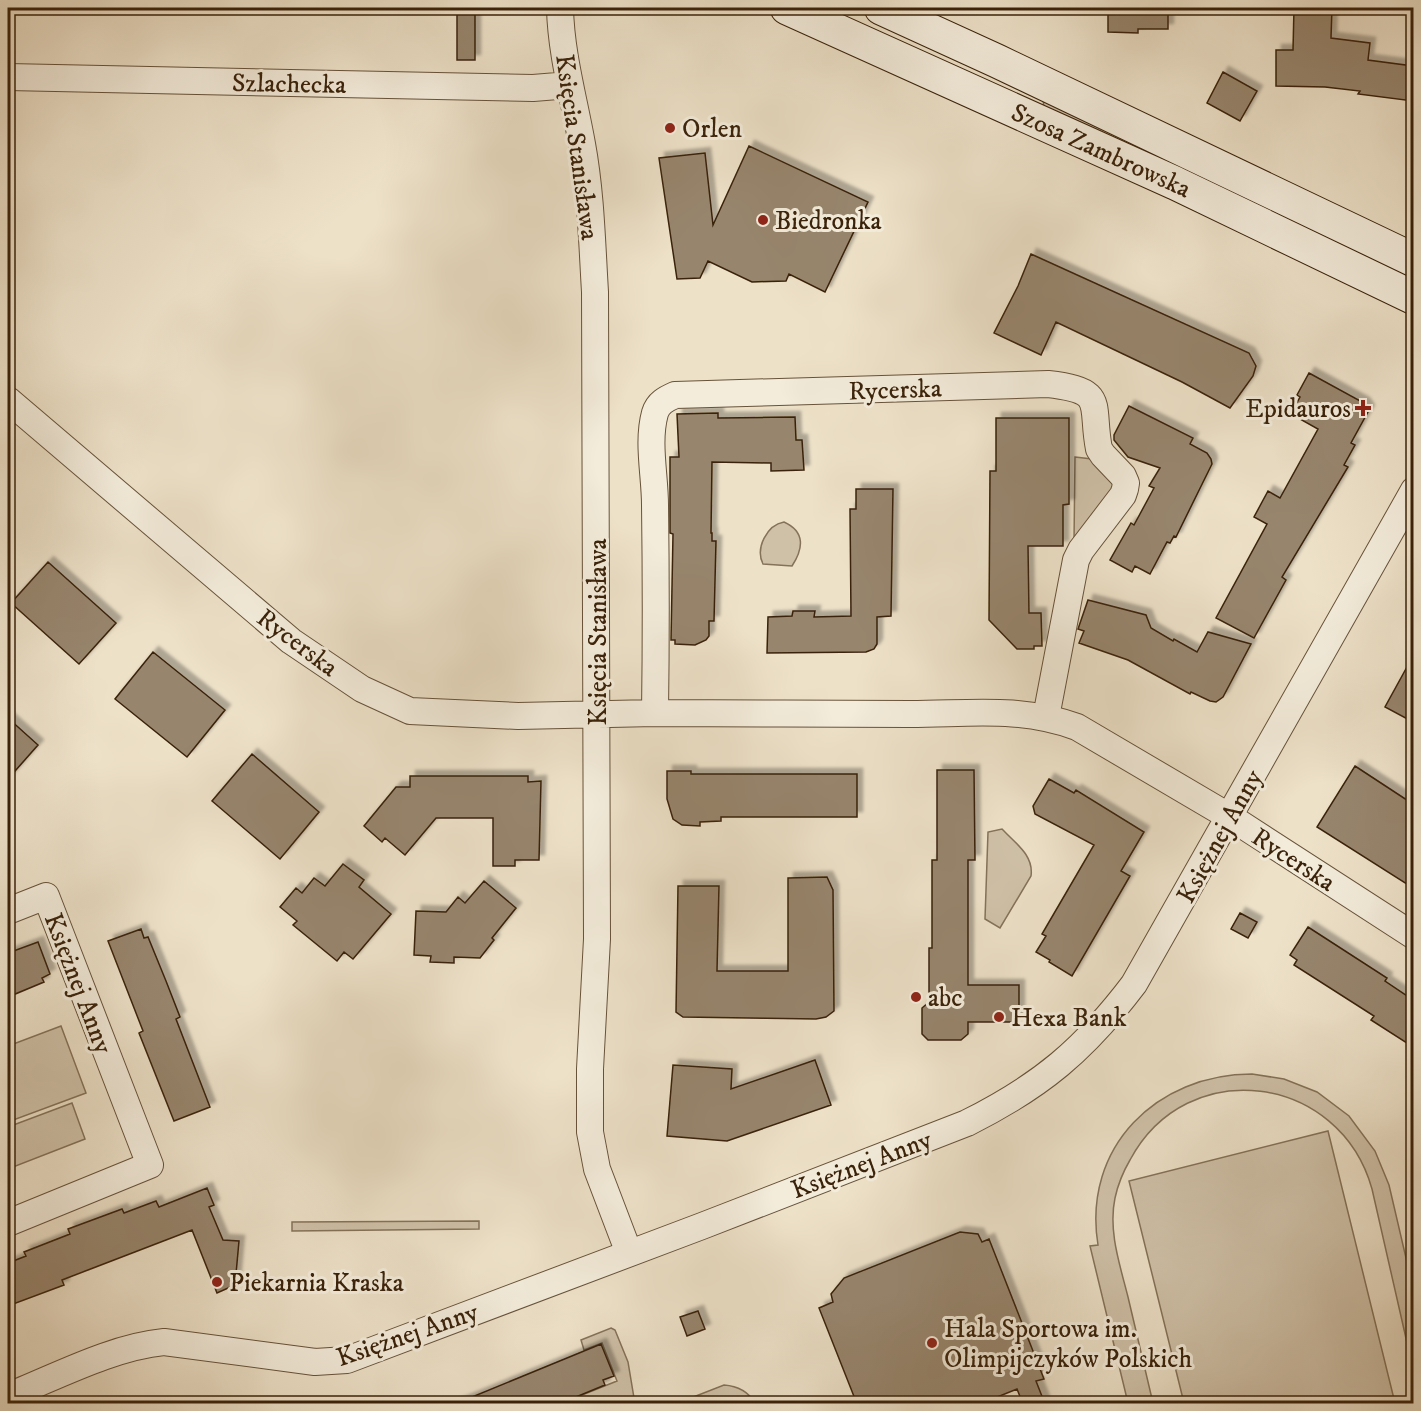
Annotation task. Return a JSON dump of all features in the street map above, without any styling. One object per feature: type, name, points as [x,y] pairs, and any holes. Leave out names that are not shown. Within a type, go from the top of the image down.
[{"type":"main road","name":"Szosa Zambrowska","points":[[787,8],[1175,183],[1413,298]]},
{"type":"main road","points":[[848,36],[861,30],[865,25],[868,19],[867,8]]},
{"type":"main road","name":"Szosa Zambrowska","points":[[881,8],[997,61],[1413,261]]},
{"type":"street","name":"Księcia Stanisława","points":[[560,8],[560,26],[583,146],[594,270],[598,714],[597,939],[590,1069],[590,1132],[597,1169],[629,1252]]},
{"type":"street","name":"Szlachecka","points":[[8,77],[533,88],[570,85]]},
{"type":"street","name":"Rycerska","points":[[655,713],[655,504],[652,443],[656,409],[664,400],[675,395],[1048,384],[1072,387],[1091,398],[1095,404],[1099,449],[1123,476],[1126,483],[1123,495],[1081,550],[1076,560],[1046,717]]},
{"type":"street","name":"Rycerska","points":[[8,400],[291,641],[362,690],[410,711],[518,716],[655,713],[1002,712],[1046,717],[1077,727],[1230,817],[1413,936]]},
{"type":"street","name":"Księżnej Anny","points":[[8,1396],[112,1354],[147,1344],[164,1342],[315,1362],[347,1360],[967,1123],[1014,1097],[1049,1073],[1093,1035],[1134,984],[1413,490]]},
{"type":"street","name":"Księżnej Anny","points":[[8,911],[46,896],[150,1166],[8,1223]]},
{"type":"shaded area","points":[[1043,99],[1413,275],[1413,284],[1044,108]]},
{"type":"shaded area","points":[[1075,457],[1092,459],[1117,485],[1074,542]]},
{"type":"shaded area","points":[[784,522],[791,526],[799,536],[800,547],[796,560],[792,566],[763,564],[761,551],[764,538],[772,528]]},
{"type":"shaded area","points":[[1002,829],[1027,856],[1031,876],[1000,928],[985,919],[988,832]]},
{"type":"shaded area","points":[[61,1026],[86,1093],[8,1122],[8,1046]]},
{"type":"shaded area","points":[[1252,1074],[1284,1079],[1317,1092],[1349,1116],[1375,1151],[1389,1185],[1413,1288],[1413,1369],[1372,1189],[1355,1150],[1329,1121],[1296,1101],[1260,1091],[1223,1092],[1187,1103],[1155,1126],[1130,1160],[1118,1188],[1113,1210],[1116,1248],[1153,1403],[1128,1403],[1090,1246],[1098,1245],[1096,1210],[1102,1177],[1115,1148],[1133,1123],[1157,1102],[1186,1087],[1217,1077]]},
{"type":"shaded area","points":[[72,1103],[85,1139],[8,1169],[8,1127]]},
{"type":"shaded area","points":[[1328,1131],[1395,1403],[1184,1403],[1129,1181]]},
{"type":"shaded area","points":[[479,1221],[479,1229],[292,1231],[292,1222]]},
{"type":"shaded area","points":[[611,1328],[615,1330],[628,1362],[634,1398],[616,1403],[562,1403],[617,1381],[602,1343],[584,1350],[581,1340]]},
{"type":"shaded area","points":[[724,1385],[742,1390],[755,1403],[678,1403]]},
{"type":"building","points":[[457,8],[475,8],[475,60],[457,60]]},
{"type":"building","points":[[1108,8],[1168,8],[1168,29],[1138,29],[1138,33],[1108,32]]},
{"type":"building","points":[[1294,8],[1332,8],[1331,38],[1370,43],[1368,60],[1413,66],[1413,101],[1325,87],[1276,86],[1276,50],[1293,50]]},
{"type":"building","points":[[1223,72],[1257,91],[1240,121],[1207,103]]},
{"type":"building","name":"Biedronka","points":[[749,146],[868,202],[825,292],[789,274],[786,281],[752,282],[708,261],[700,278],[677,279],[659,158],[705,153],[713,225]]},
{"type":"building","points":[[1031,254],[1249,353],[1256,366],[1253,376],[1230,408],[1182,382],[1056,322],[1041,355],[994,333]]},
{"type":"building","points":[[1309,373],[1364,403],[1369,410],[1351,443],[1355,445],[1344,465],[1348,467],[1282,577],[1286,580],[1254,638],[1216,618],[1267,524],[1254,517],[1268,491],[1280,498],[1318,429],[1291,414],[1300,397],[1297,395]]},
{"type":"building","points":[[1129,406],[1193,438],[1190,444],[1207,453],[1212,464],[1176,537],[1174,536],[1170,543],[1167,542],[1150,574],[1135,566],[1132,572],[1110,560],[1131,523],[1134,525],[1154,488],[1149,486],[1160,468],[1128,457],[1114,440],[1114,435]]},
{"type":"building","points":[[718,413],[718,418],[795,417],[796,440],[802,440],[804,470],[771,471],[771,463],[712,462],[711,533],[712,541],[716,541],[714,621],[709,621],[709,636],[706,640],[695,645],[675,644],[675,640],[671,640],[673,534],[670,533],[670,457],[679,457],[677,414]]},
{"type":"building","points":[[996,418],[1069,418],[1069,504],[1063,505],[1063,546],[1028,546],[1029,613],[1041,613],[1042,646],[1034,646],[1034,649],[1017,649],[989,620],[990,471],[996,471]]},
{"type":"building","points":[[856,489],[893,489],[891,616],[877,617],[877,644],[874,649],[866,652],[767,653],[768,617],[792,616],[793,611],[815,611],[814,617],[851,616],[850,509],[856,509]]},
{"type":"building","points":[[48,562],[116,623],[79,664],[11,603]]},
{"type":"building","points":[[1088,600],[1146,615],[1151,628],[1197,652],[1208,632],[1251,644],[1223,697],[1216,702],[1210,701],[1191,692],[1190,694],[1128,660],[1079,643],[1084,631],[1078,629]]},
{"type":"building","points":[[153,652],[225,710],[187,757],[115,699]]},
{"type":"building","points":[[1413,656],[1413,722],[1385,707]]},
{"type":"building","points":[[8,718],[38,745],[8,779]]},
{"type":"building","points":[[252,754],[319,812],[280,859],[212,801]]},
{"type":"building","points":[[1355,766],[1413,804],[1413,888],[1317,827]]},
{"type":"building","points":[[937,770],[974,770],[975,860],[968,860],[968,985],[1019,985],[1019,1022],[968,1022],[968,1034],[961,1040],[928,1040],[922,1034],[922,1008],[929,1002],[929,948],[932,948],[932,860],[937,860]]},
{"type":"building","points":[[667,771],[691,771],[691,774],[857,774],[857,817],[721,817],[721,821],[700,822],[700,826],[682,825],[673,819],[667,799]]},
{"type":"building","points":[[410,776],[528,776],[528,782],[541,781],[539,860],[515,860],[515,866],[493,866],[493,818],[436,818],[405,855],[385,838],[382,842],[364,826],[396,787],[410,787]]},
{"type":"building","points":[[1049,779],[1074,793],[1076,790],[1144,832],[1121,871],[1130,876],[1072,976],[1036,952],[1046,936],[1042,934],[1094,845],[1035,814],[1033,806]]},
{"type":"building","points":[[343,864],[364,880],[359,887],[391,914],[353,959],[344,952],[337,961],[293,925],[297,921],[280,907],[296,888],[302,893],[314,878],[325,886]]},
{"type":"building","points":[[827,877],[833,890],[834,1011],[826,1017],[816,1019],[683,1017],[676,1012],[678,886],[719,886],[717,971],[788,971],[788,878]]},
{"type":"building","points":[[484,881],[516,908],[492,938],[494,940],[480,958],[454,957],[454,963],[430,962],[431,956],[414,955],[416,911],[446,912],[458,897],[465,903]]},
{"type":"building","points":[[1240,913],[1257,922],[1248,938],[1231,929]]},
{"type":"building","points":[[1308,927],[1387,978],[1385,981],[1413,1000],[1413,1047],[1371,1020],[1374,1016],[1294,965],[1297,960],[1290,955]]},
{"type":"building","points":[[141,929],[144,938],[148,937],[180,1017],[176,1019],[210,1107],[174,1121],[139,1033],[143,1031],[108,941]]},
{"type":"building","points":[[38,942],[50,974],[42,978],[44,982],[8,997],[8,953]]},
{"type":"building","points":[[815,1060],[831,1105],[727,1141],[667,1136],[673,1065],[732,1069],[731,1089]]},
{"type":"building","points":[[207,1188],[214,1205],[209,1207],[223,1240],[239,1241],[235,1285],[217,1293],[192,1230],[62,1280],[64,1285],[8,1306],[8,1263],[26,1256],[24,1252],[70,1234],[68,1229],[122,1209],[124,1213],[156,1201],[159,1207]]},
{"type":"building","name":"Hala Sportowa im. Olimpijczyków Polskich","points":[[960,1232],[978,1234],[982,1242],[989,1239],[1044,1379],[1036,1381],[1045,1404],[1023,1404],[1017,1389],[980,1404],[857,1404],[819,1308],[833,1302],[831,1294],[844,1278]]},
{"type":"building","points":[[698,1311],[705,1329],[687,1336],[680,1317]]},
{"type":"building","points":[[601,1344],[614,1376],[603,1380],[605,1385],[559,1404],[455,1404]]},
{"type":"place","name":"Orlen","points":[[670,128]]},
{"type":"place","name":"Biedronka","points":[[763,220]]},
{"type":"place","name":"Epidauros","points":[[1363,408]]},
{"type":"place","name":"abc","points":[[916,997]]},
{"type":"place","name":"Hexa Bank","points":[[999,1017]]},
{"type":"place","name":"Piekarnia Kraska","points":[[217,1282]]},
{"type":"place","name":"Hala Sportowa im. Olimpijczyków Polskich","points":[[932,1343]]}]
